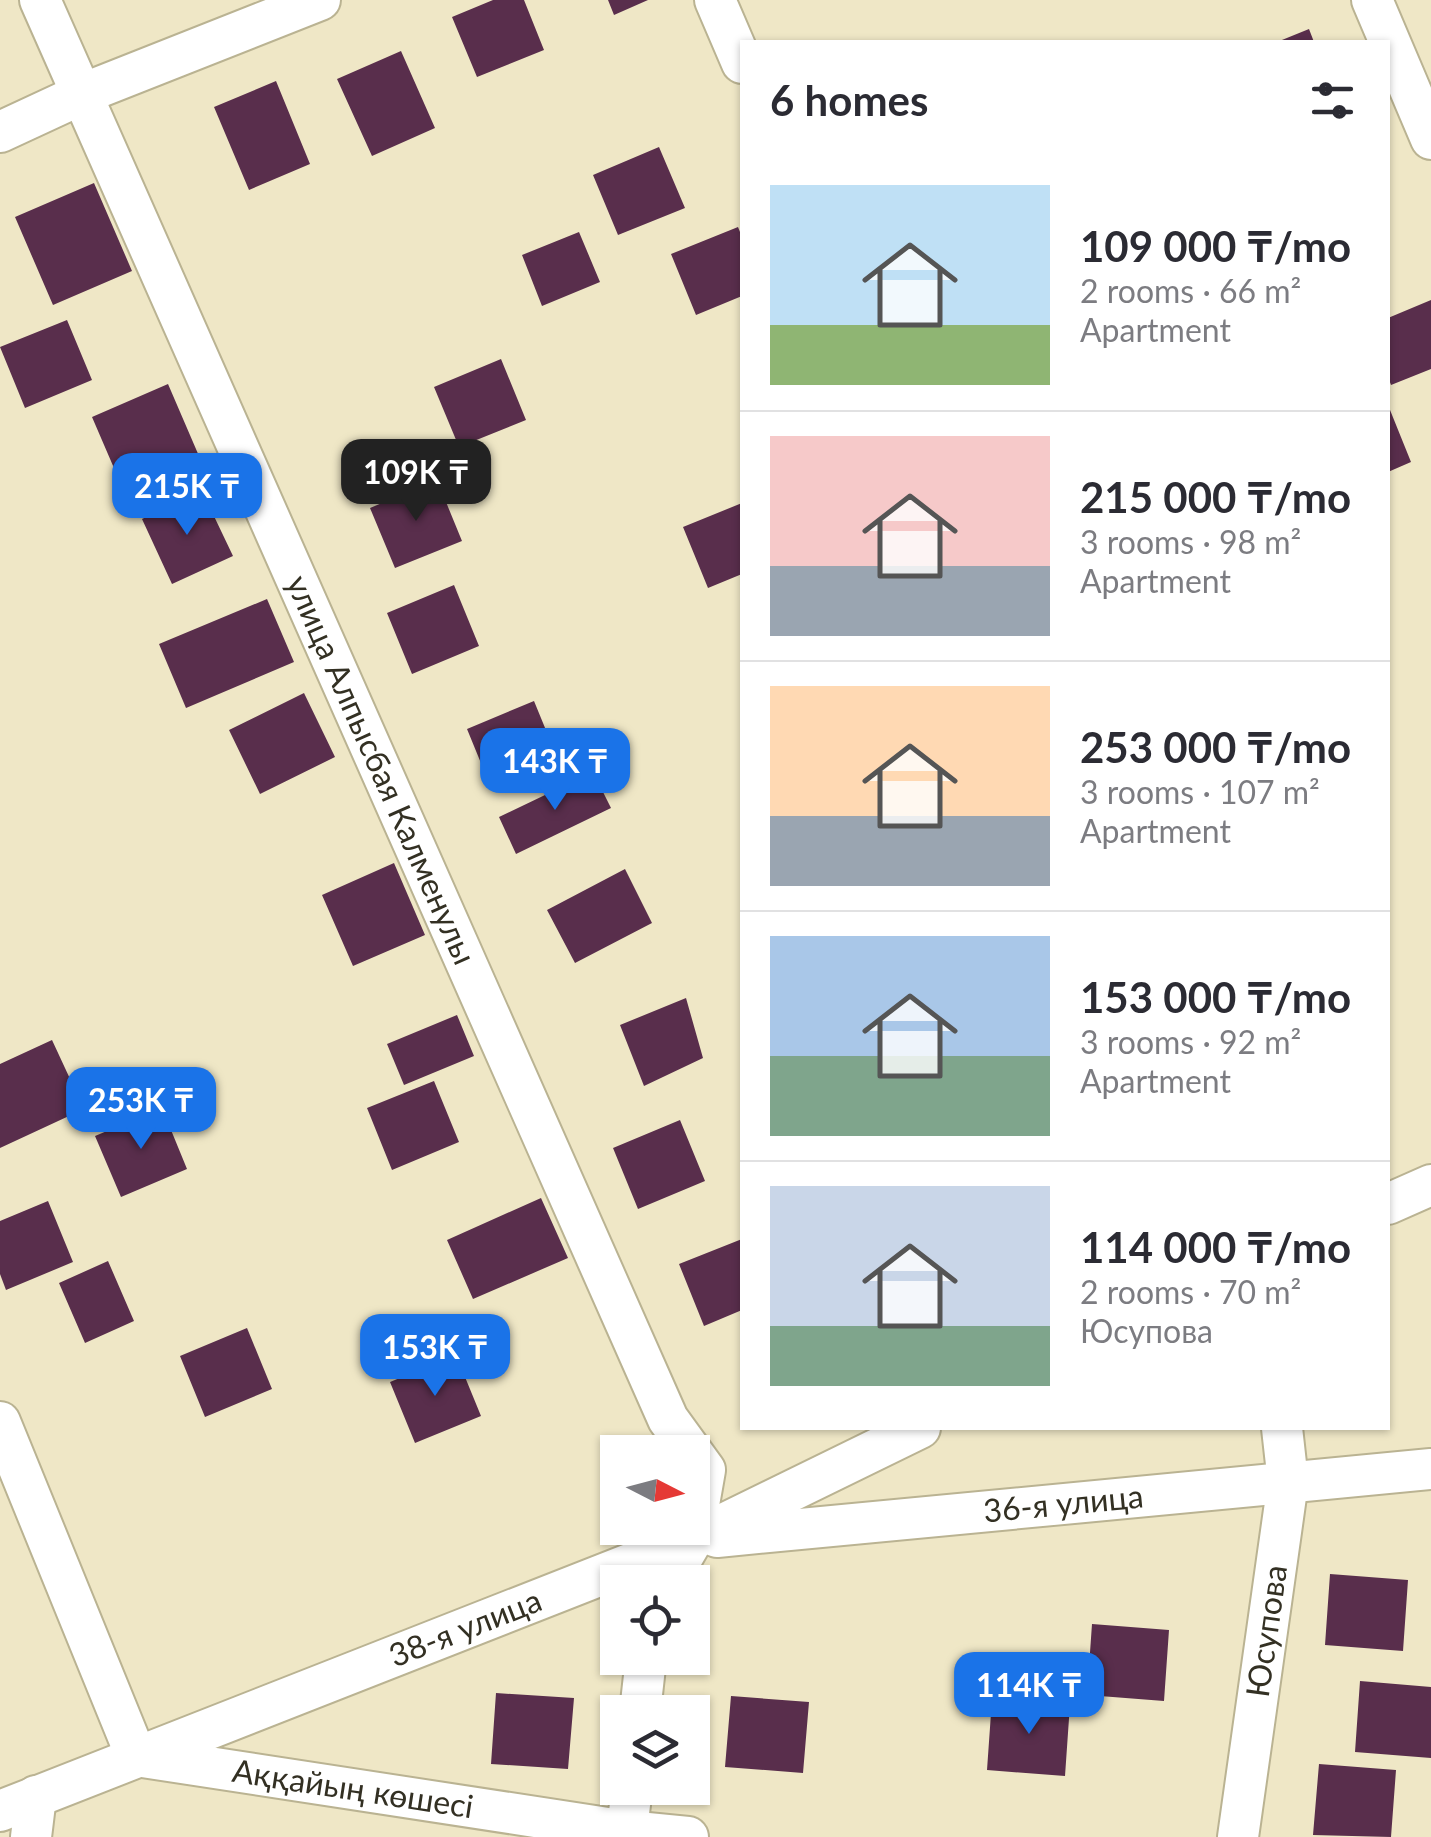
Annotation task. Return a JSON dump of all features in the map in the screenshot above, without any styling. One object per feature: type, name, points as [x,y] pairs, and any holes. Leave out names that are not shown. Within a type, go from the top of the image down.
[{"type":"street","name":"улица Алпысбая Калменулы","points":[[40,0],[668,1419],[680,1435]]},
{"type":"street","points":[[0,132],[82,94],[320,0]]},
{"type":"street","points":[[715,0],[740,58]]},
{"type":"street","points":[[1372,0],[1389,40]]},
{"type":"street","points":[[1390,42],[1431,139]]},
{"type":"street","points":[[1390,1203],[1431,1185]]},
{"type":"street","points":[[0,1422],[136,1756]]},
{"type":"street","name":"38-я улица","points":[[710,1532],[916,1430]]},
{"type":"street","name":"Юсупова","points":[[1238,1837],[1288,1482],[1282,1430]]},
{"type":"street","name":"36-я улица","points":[[710,1538],[1431,1469]]},
{"type":"street","name":"38-я улица","points":[[18,1804],[680,1545]]},
{"type":"street","name":"Аққайың көшесі","points":[[136,1756],[626,1834],[688,1837]]},
{"type":"street","points":[[18,1804],[31,1837]]},
{"type":"street","points":[[626,1834],[630,1805]]},
{"type":"building","points":[[493,0],[524,0],[544,50],[477,77],[452,17]]},
{"type":"building","points":[[608,0],[648,0],[614,15]]},
{"type":"building","points":[[1309,29],[1313,40],[1282,40]]},
{"type":"building","points":[[401,51],[435,128],[372,156],[337,79]]},
{"type":"building","points":[[276,81],[310,164],[249,190],[214,107]]},
{"type":"building","points":[[659,147],[685,208],[618,235],[593,175]]},
{"type":"building","points":[[94,183],[132,271],[53,305],[15,217]]},
{"type":"building","points":[[738,227],[740,297],[696,315],[671,254]]},
{"type":"building","points":[[579,232],[600,282],[542,306],[522,255]]},
{"type":"building","points":[[1431,300],[1431,369],[1391,385],[1390,382],[1390,317]]},
{"type":"building","points":[[67,320],[92,380],[25,408],[0,347]]},
{"type":"building","points":[[501,359],[526,420],[459,447],[434,387]]},
{"type":"building","points":[[168,384],[202,463],[126,496],[92,417]]},
{"type":"building","points":[[1390,410],[1411,462],[1390,471]]},
{"type":"building","points":[[437,480],[462,541],[395,568],[370,508]]},
{"type":"building","points":[[202,491],[233,556],[172,584],[142,519]]},
{"type":"building","points":[[740,504],[740,575],[708,588],[683,527]]},
{"type":"building","points":[[454,585],[479,646],[412,674],[387,613]]},
{"type":"building","points":[[267,599],[294,662],[186,708],[159,644]]},
{"type":"building","points":[[304,693],[335,757],[260,794],[229,730]]},
{"type":"building","points":[[534,701],[559,762],[492,790],[467,729]]},
{"type":"building","points":[[593,772],[611,808],[516,854],[499,817]]},
{"type":"building","points":[[394,863],[425,935],[353,966],[322,895]]},
{"type":"building","points":[[625,869],[652,923],[575,963],[547,910]]},
{"type":"building","points":[[686,998],[703,1058],[644,1086],[620,1025]]},
{"type":"building","points":[[457,1015],[474,1056],[404,1085],[387,1044]]},
{"type":"building","points":[[52,1040],[84,1109],[0,1148],[0,1064]]},
{"type":"building","points":[[434,1081],[459,1142],[392,1170],[367,1108]]},
{"type":"building","points":[[162,1108],[187,1169],[121,1197],[95,1136]]},
{"type":"building","points":[[680,1120],[705,1181],[638,1209],[613,1148]]},
{"type":"building","points":[[541,1198],[568,1258],[473,1299],[447,1240]]},
{"type":"building","points":[[48,1201],[73,1262],[6,1290],[0,1274],[0,1221]]},
{"type":"building","points":[[740,1240],[740,1311],[704,1326],[679,1264]]},
{"type":"building","points":[[108,1261],[134,1321],[85,1343],[59,1283]]},
{"type":"building","points":[[247,1328],[272,1389],[205,1417],[180,1356]]},
{"type":"building","points":[[456,1355],[481,1416],[415,1443],[390,1382]]},
{"type":"building","points":[[1330,1574],[1408,1580],[1403,1651],[1325,1645]]},
{"type":"building","points":[[1092,1624],[1169,1630],[1164,1701],[1087,1695]]},
{"type":"building","points":[[1360,1681],[1431,1687],[1431,1758],[1355,1752]]},
{"type":"building","points":[[496,1693],[574,1698],[568,1769],[491,1764]]},
{"type":"building","points":[[731,1696],[809,1702],[803,1773],[725,1767]]},
{"type":"building","points":[[992,1699],[1070,1704],[1065,1776],[987,1770]]},
{"type":"building","points":[[1319,1764],[1396,1770],[1391,1837],[1313,1835]]}]
